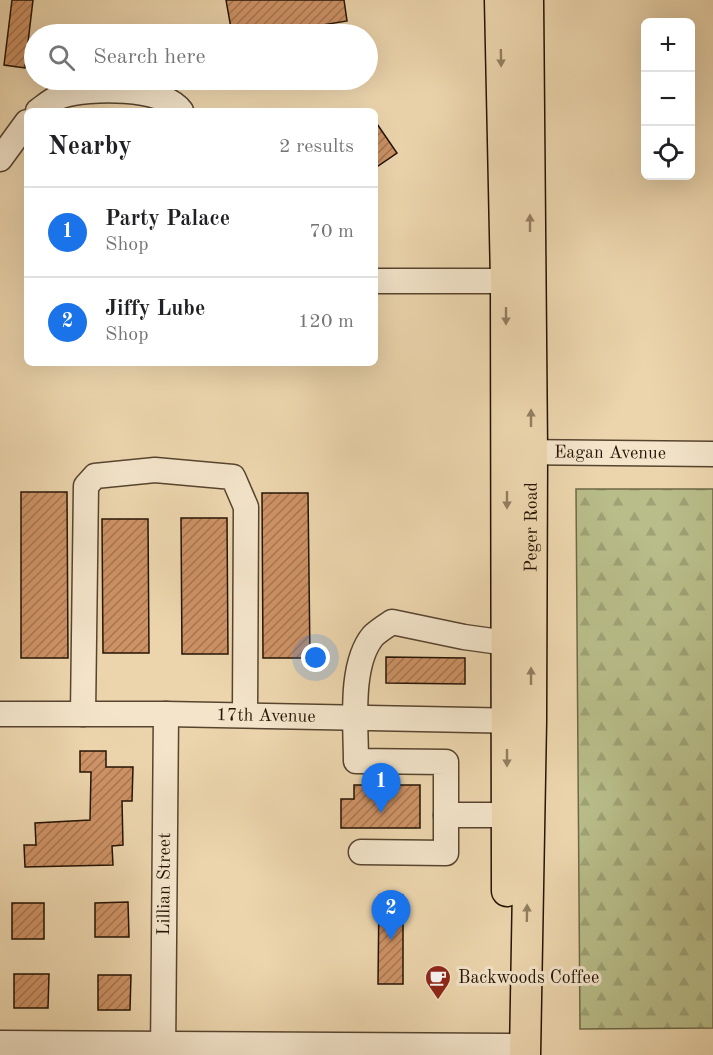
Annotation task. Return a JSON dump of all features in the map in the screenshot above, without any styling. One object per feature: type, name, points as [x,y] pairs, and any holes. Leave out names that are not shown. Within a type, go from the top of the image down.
[{"type":"main road","name":"Peger Road","points":[[500,0],[506,281],[519,452],[507,643],[519,721]]},
{"type":"main road","name":"Peger Road","points":[[516,1050],[519,452],[528,0]]},
{"type":"street","points":[[43,108],[60,97],[91,90],[153,94],[178,108]]},
{"type":"street","points":[[0,159],[24,126]]},
{"type":"street","points":[[378,281],[506,281]]},
{"type":"street","name":"Eagan Avenue","points":[[519,452],[713,454]]},
{"type":"street","points":[[83,714],[86,486],[96,476],[155,470],[233,477],[246,507],[245,715]]},
{"type":"street","points":[[361,852],[446,853],[446,762],[356,761],[357,682],[362,658],[374,636],[392,622],[464,638],[507,643]]},
{"type":"street","name":"17th Avenue","points":[[0,714],[245,715],[519,721]]},
{"type":"street","name":"Lillian Street","points":[[163,1049],[166,714]]},
{"type":"street","points":[[446,815],[518,815]]},
{"type":"street","points":[[0,1043],[163,1049],[516,1050]]},
{"type":"green space","points":[[576,489],[713,489],[713,1028],[580,1029]]},
{"type":"building","points":[[12,0],[33,0],[30,24],[24,24],[24,68],[4,65]]},
{"type":"building","points":[[226,0],[344,0],[347,21],[329,24],[230,24]]},
{"type":"building","points":[[378,125],[397,153],[378,166]]},
{"type":"building","points":[[21,492],[67,492],[68,658],[21,658]]},
{"type":"building","points":[[262,493],[308,493],[310,658],[263,658]]},
{"type":"building","points":[[181,518],[227,518],[228,654],[182,654]]},
{"type":"building","points":[[102,519],[148,519],[149,653],[103,653]]},
{"type":"building","points":[[386,657],[465,658],[465,684],[386,683]]},
{"type":"building","points":[[80,751],[106,751],[106,767],[133,767],[132,801],[122,801],[123,845],[112,846],[113,865],[25,867],[24,845],[36,845],[35,823],[90,820],[91,772],[80,772]]},
{"type":"building","points":[[354,785],[420,785],[420,828],[341,828],[341,799],[354,799]]},
{"type":"building","points":[[379,895],[403,895],[403,984],[378,984]]},
{"type":"building","points":[[128,902],[129,937],[95,937],[95,903]]},
{"type":"building","points":[[12,903],[44,903],[44,939],[12,939]]},
{"type":"building","points":[[14,974],[49,974],[48,1008],[14,1008]]},
{"type":"building","points":[[98,975],[131,975],[130,1010],[98,1010]]},
{"type":"place","name":"Party Palace","points":[[381,813]]},
{"type":"place","name":"Jiffy Lube","points":[[391,940]]},
{"type":"place","name":"Backwoods Coffee","points":[[438,1001]]}]
